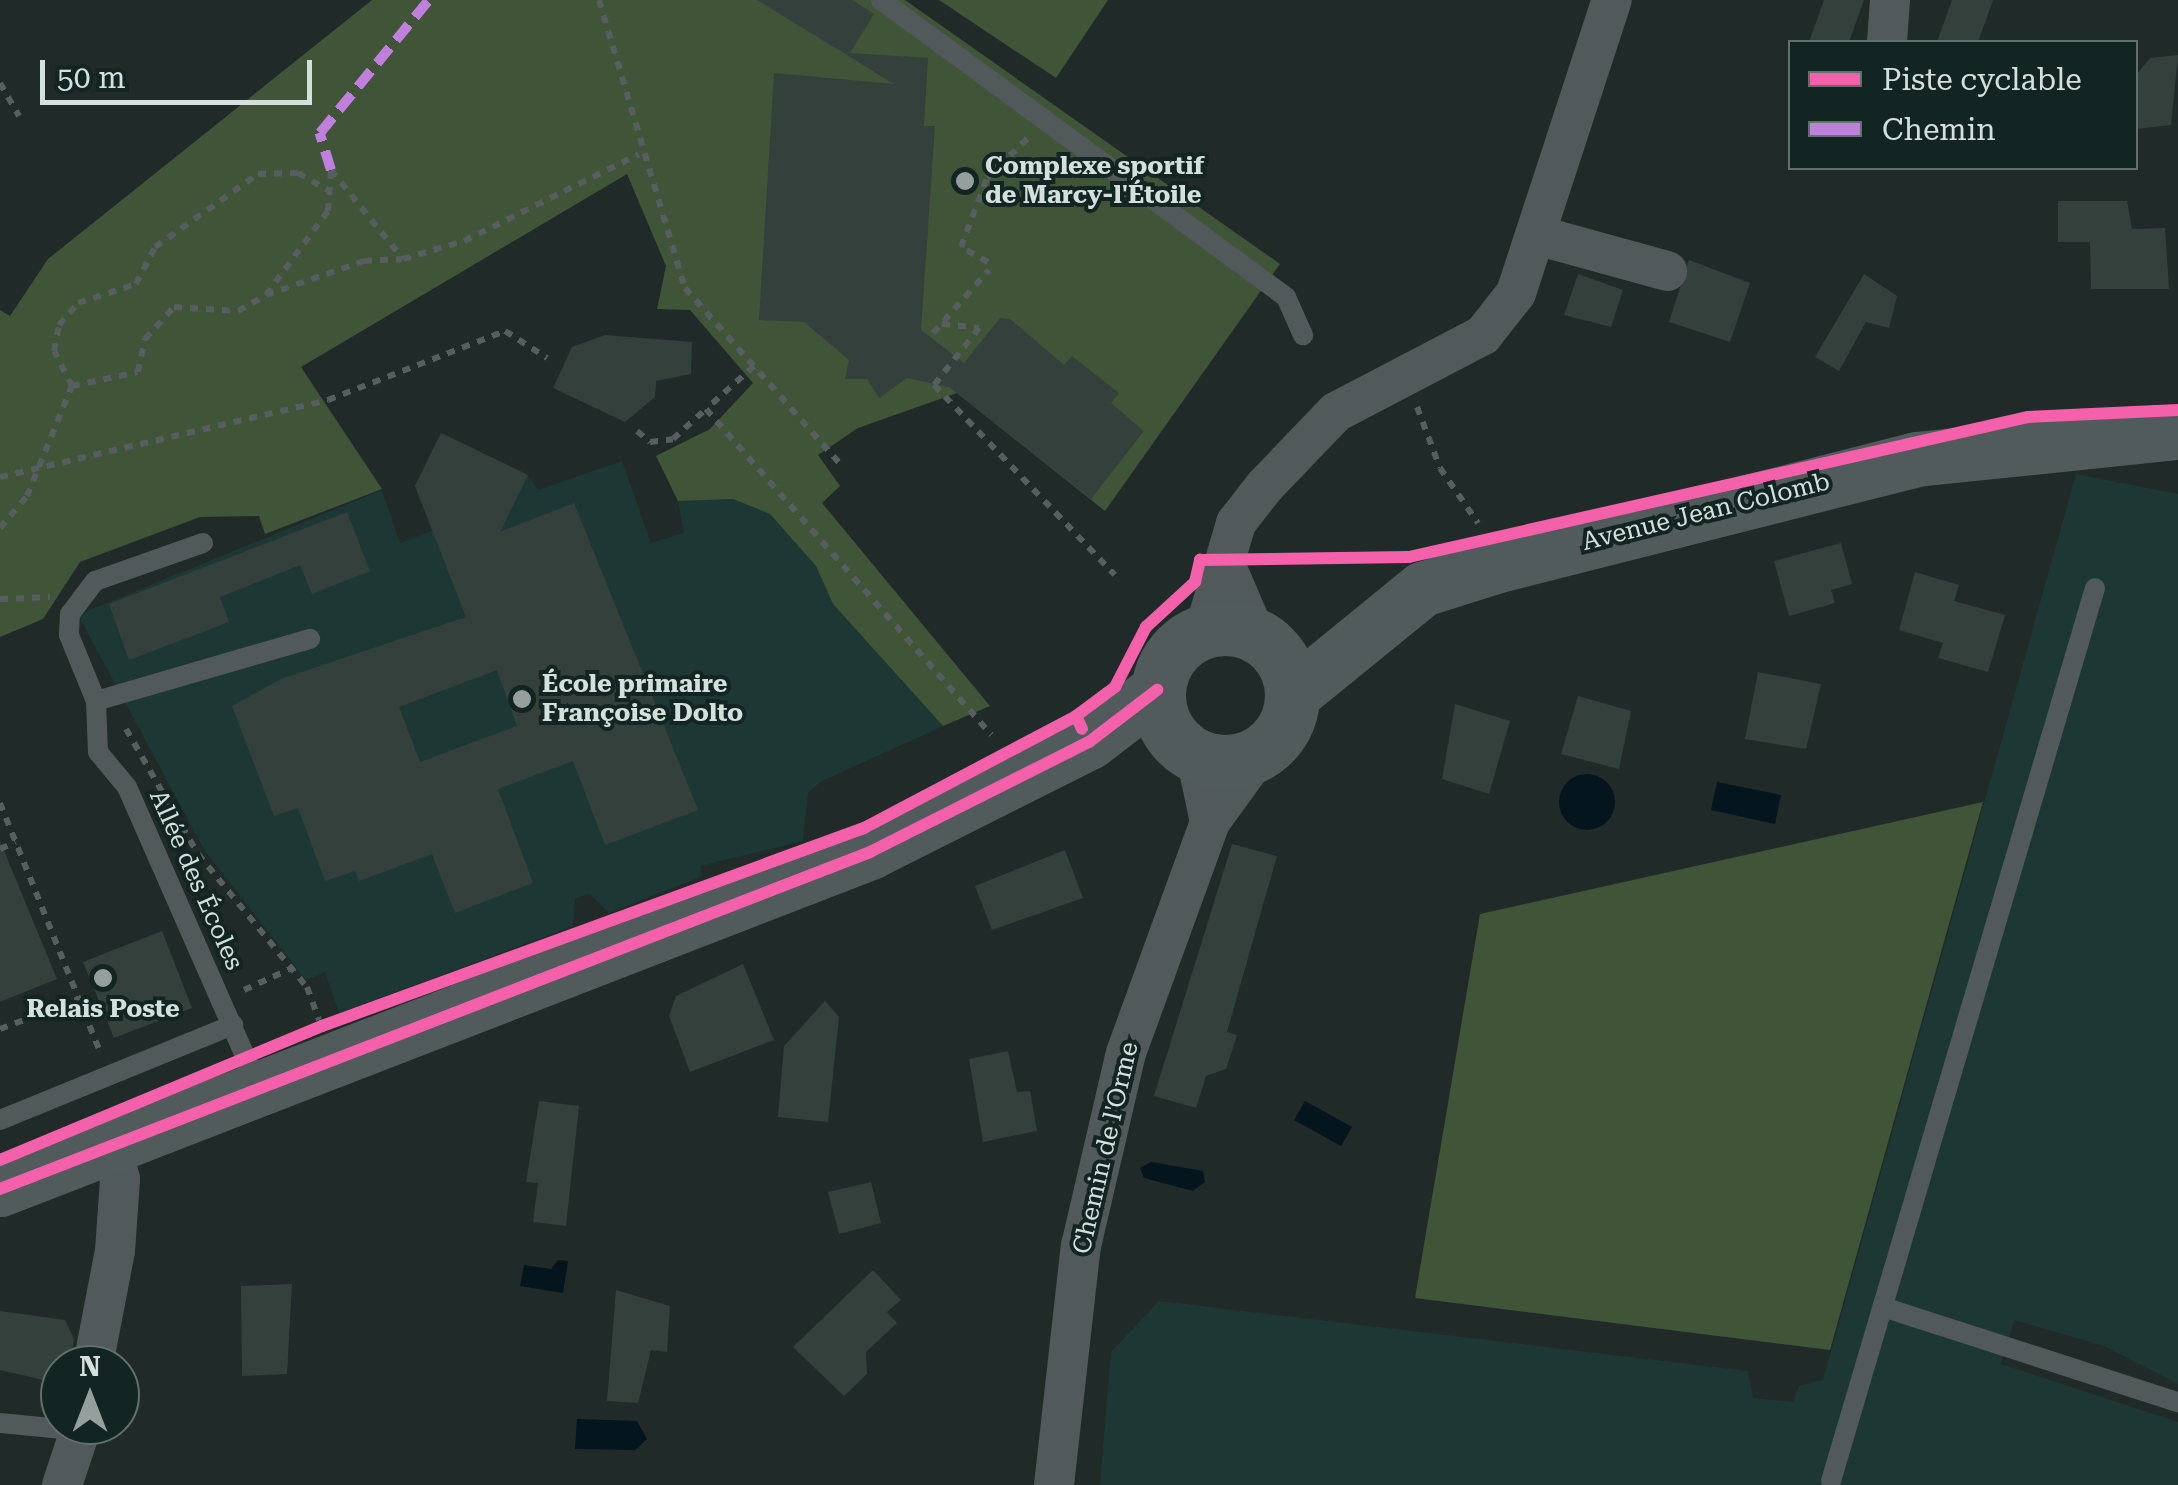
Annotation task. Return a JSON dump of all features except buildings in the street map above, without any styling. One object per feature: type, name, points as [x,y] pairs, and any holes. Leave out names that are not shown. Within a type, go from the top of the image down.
[{"type":"street","points":[[1090,742],[1188,752],[1260,754],[1288,718],[1257,653],[1224,564],[1236,523],[1336,412],[1484,335],[1516,293],[1540,236],[1612,0]]},
{"type":"street","points":[[1887,40],[1890,0]]},
{"type":"street","points":[[1540,236],[1667,271]]},
{"type":"street","name":"Avenue Jean Colomb","points":[[1257,653],[1366,629],[1422,589],[1498,565],[1916,459],[2178,432]]},
{"type":"street","name":"Avenue Jean Colomb","points":[[2119,436],[2178,453]]},
{"type":"street","points":[[0,1189],[257,1083],[870,852],[1090,742],[1157,690],[1172,654],[1257,653]]},
{"type":"street","points":[[1157,690],[1188,752],[1210,822]]},
{"type":"street","name":"Chemin de l'Orme","points":[[1054,1485],[1081,1246],[1126,1052],[1210,822],[1260,754]]},
{"type":"street","points":[[97,1345],[117,1233],[120,1179],[111,1143]]},
{"type":"street","points":[[62,1485],[75,1445]]},
{"type":"lane","points":[[881,0],[1286,298],[1303,335]]},
{"type":"lane","points":[[70,614],[94,581],[203,543]]},
{"type":"lane","points":[[1831,1481],[2095,588]]},
{"type":"lane","name":"Allée des Écoles","points":[[70,614],[96,701],[98,752],[127,787],[257,1083]]},
{"type":"lane","points":[[96,701],[310,639]]},
{"type":"lane","points":[[0,1120],[233,1025]]},
{"type":"lane","points":[[1884,1307],[2007,1341],[2178,1402]]},
{"type":"lane","points":[[0,1423],[40,1425]]},
{"type":"path","points":[[599,0],[640,154],[685,288],[842,466]]},
{"type":"path","points":[[0,84],[19,116]]},
{"type":"path","points":[[933,332],[988,266],[961,246],[987,178],[1047,122]]},
{"type":"path","points":[[72,386],[138,372],[145,338],[174,307],[238,311],[266,295],[364,261],[404,259],[447,249],[640,154]]},
{"type":"path","points":[[266,295],[328,211],[330,170],[404,259]]},
{"type":"path","points":[[0,528],[38,472],[72,386],[54,351],[78,304],[136,284],[155,247],[258,174],[298,173],[329,191]]},
{"type":"path","points":[[942,324],[979,328],[934,385],[1115,575]]},
{"type":"path","points":[[0,476],[38,472],[328,400],[505,331],[547,358]]},
{"type":"path","points":[[637,430],[650,442],[673,439],[754,366]]},
{"type":"path","points":[[1408,375],[1440,468],[1498,565]]},
{"type":"path","points":[[706,409],[991,734]]},
{"type":"path","points":[[0,599],[44,592],[70,614]]},
{"type":"path","points":[[96,701],[136,738],[198,854],[307,986],[332,1054]]},
{"type":"path","points":[[0,803],[102,1056]]},
{"type":"path","points":[[0,848],[16,842]]},
{"type":"path","points":[[0,1030],[80,999]]},
{"type":"shaded area","name":"École primaire Françoise Dolto","points":[[441,433],[528,475],[538,490],[622,461],[651,543],[684,533],[678,501],[733,499],[770,514],[816,566],[833,604],[943,726],[820,782],[808,793],[803,841],[700,866],[703,876],[609,913],[589,893],[575,899],[573,926],[339,1013],[325,972],[306,980],[205,851],[78,615],[382,490],[400,543],[432,531],[415,486]]},
{"type":"shaded area","points":[[2076,474],[2178,494],[2178,1384],[2104,1346],[2014,1320],[2001,1364],[2178,1422],[2178,1485],[1100,1485],[1111,1352],[1159,1301],[1748,1371],[1753,1398],[1793,1402],[1799,1386],[1823,1380]]},
{"type":"shaded area","points":[[1587,774],[1607,782],[1615,802],[1607,822],[1587,830],[1567,822],[1559,802],[1567,782]]},
{"type":"shaded area","points":[[1717,782],[1781,795],[1775,824],[1711,810]]},
{"type":"shaded area","points":[[1305,1101],[1352,1127],[1341,1146],[1294,1120]]},
{"type":"shaded area","points":[[1151,1162],[1203,1171],[1205,1182],[1193,1191],[1144,1178],[1140,1168]]},
{"type":"shaded area","points":[[558,1260],[568,1261],[563,1293],[520,1286],[524,1265],[551,1269]]},
{"type":"shaded area","points":[[577,1419],[637,1421],[647,1439],[635,1450],[575,1449]]},
{"type":"green space","points":[[372,0],[905,0],[1280,264],[1105,511],[957,393],[858,428],[818,455],[840,486],[822,503],[990,706],[943,726],[833,604],[816,566],[770,514],[733,499],[678,501],[656,456],[710,429],[753,383],[690,310],[657,309],[666,266],[627,174],[301,367],[382,489],[265,534],[259,516],[200,517],[80,562],[43,619],[0,637],[0,310],[10,316],[48,259]]},
{"type":"green space","points":[[939,0],[1108,0],[1056,78]]},
{"type":"green space","points":[[1983,802],[1830,1350],[1415,1298],[1480,914]]},
{"type":"marked path","points":[[331,170],[320,133],[429,0]]},
{"type":"cycle path","points":[[1076,716],[1115,687],[1146,627],[1195,582],[1200,560],[1409,557],[2028,417],[2178,410]]},
{"type":"cycle path","points":[[0,1189],[870,852],[1089,742],[1157,690]]},
{"type":"cycle path","points":[[0,1160],[322,1026],[864,828],[1076,716],[1082,729]]},
{"type":"place","name":"Complexe sportif de Marcy-l'Étoile","points":[[965,181]]},
{"type":"place","name":"École primaire Françoise Dolto","points":[[522,699]]},
{"type":"place","name":"Relais Poste","points":[[103,978]]}]
